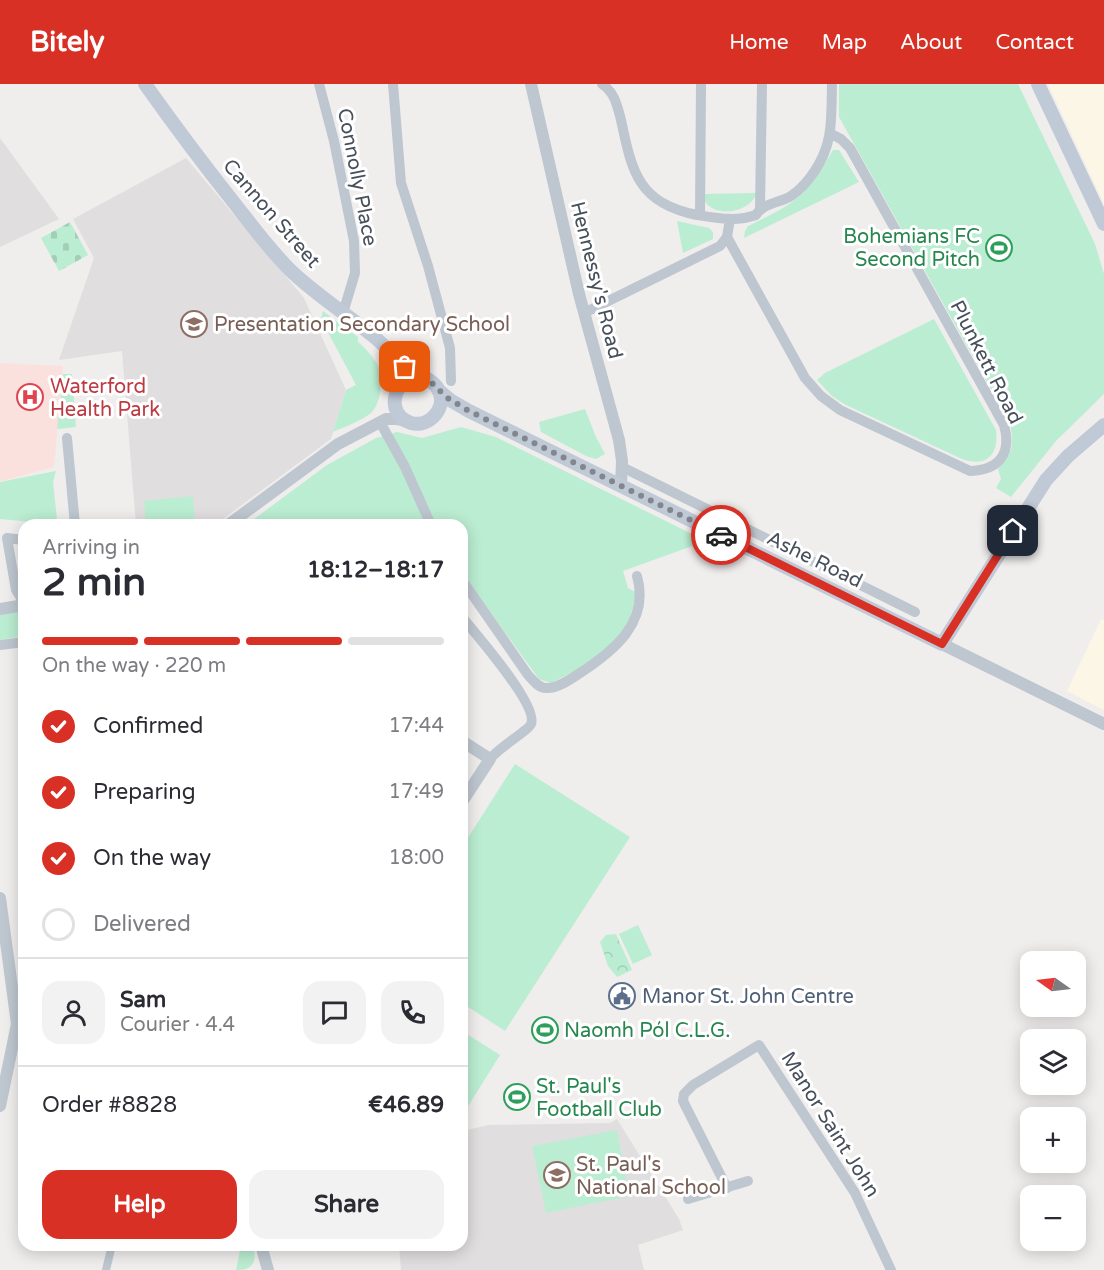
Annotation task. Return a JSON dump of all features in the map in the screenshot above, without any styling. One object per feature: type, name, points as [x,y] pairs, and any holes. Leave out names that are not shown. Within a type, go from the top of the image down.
[{"type":"main road","name":"Cannon Street","points":[[145,84],[209,171],[273,252],[304,283],[375,337],[405,367],[424,378]]},
{"type":"main road","points":[[1038,84],[1104,224]]},
{"type":"main road","points":[[387,349],[396,370],[395,397],[399,414],[410,422],[423,423],[432,419],[441,404],[438,390],[432,382],[424,378],[409,378],[401,384],[395,397]]},
{"type":"main road","name":"Ashe Road","points":[[438,390],[450,400],[476,414],[942,644]]},
{"type":"main road","name":"Ashe Road","points":[[432,419],[449,412],[476,414]]},
{"type":"main road","points":[[942,644],[1046,480],[1073,451],[1104,425]]},
{"type":"street","name":"Connolly Place","points":[[319,84],[334,141],[354,241],[355,273],[343,313]]},
{"type":"street","points":[[393,84],[401,183],[428,266],[450,348],[451,381]]},
{"type":"street","name":"Hennessy's Road","points":[[531,84],[584,313],[618,432],[622,467],[621,485]]},
{"type":"street","points":[[700,215],[701,84]]},
{"type":"street","points":[[606,85],[617,103],[635,172],[653,198],[666,206],[700,215],[742,219],[756,215],[760,208],[762,84]]},
{"type":"street","points":[[760,208],[789,197],[802,186],[824,155],[831,134],[832,84]]},
{"type":"street","name":"Plunkett Road","points":[[727,237],[805,378],[821,396],[840,410],[970,471],[984,471],[994,465],[1002,457],[1006,446],[1007,436],[1004,425],[850,148],[841,138],[831,134]]},
{"type":"street","points":[[584,313],[716,248],[727,237],[730,219]]},
{"type":"street","points":[[236,519],[330,449],[380,422],[387,416],[395,397]]},
{"type":"street","points":[[380,422],[394,418],[410,422]]},
{"type":"street","points":[[380,422],[405,467],[428,519]]},
{"type":"street","points":[[67,438],[74,519]]},
{"type":"street","points":[[622,467],[915,612]]},
{"type":"street","points":[[15,606],[16,590],[3,538],[18,539]]},
{"type":"street","points":[[780,563],[782,547]]},
{"type":"street","points":[[468,589],[528,675],[537,684],[547,688],[558,686],[602,659],[622,639],[631,625],[640,594],[637,576]]},
{"type":"street","points":[[862,604],[868,589]]},
{"type":"street","points":[[468,624],[514,682],[532,716],[529,727],[504,744],[489,759],[468,792]]},
{"type":"street","points":[[0,645],[18,643]]},
{"type":"street","name":"Ashe Road","points":[[942,644],[1104,724]]},
{"type":"street","points":[[468,745],[489,759]]},
{"type":"street","points":[[0,898],[17,1024],[1,1100]]},
{"type":"street","name":"Manor Saint John","points":[[727,1188],[683,1101],[684,1094],[693,1085],[759,1045],[855,1193],[891,1270]]},
{"type":"street","points":[[688,1199],[748,1181]]},
{"type":"street","points":[[106,1270],[111,1251]]},
{"type":"street","points":[[263,1251],[268,1270]]},
{"type":"shaded area","points":[[1048,84],[1104,84],[1104,204]]},
{"type":"shaded area","points":[[0,138],[59,219],[0,247]]},
{"type":"shaded area","name":"Presentation Secondary School","points":[[186,158],[304,298],[346,390],[331,439],[223,519],[136,519],[122,351],[59,360],[94,258],[73,219]]},
{"type":"shaded area","name":"Waterford Health Park","points":[[0,363],[63,366],[54,467],[2,481],[0,481]]},
{"type":"shaded area","points":[[1101,619],[1104,620],[1104,710],[1067,691]]},
{"type":"shaded area","name":"St. Paul's National School","points":[[617,1119],[679,1219],[683,1230],[638,1245],[644,1270],[401,1270],[399,1251],[468,1251],[468,1130],[489,1125],[610,1123]]},
{"type":"green space","points":[[839,84],[1018,84],[1095,244],[1104,274],[1104,394],[1056,441],[1011,497],[996,488],[1001,479],[998,469],[1007,458],[1011,448],[1010,423],[839,117]]},
{"type":"green space","points":[[833,150],[839,150],[859,182],[744,238],[748,226],[778,211],[807,189]]},
{"type":"green space","points":[[757,193],[746,206],[728,212],[712,208],[705,202],[702,194]]},
{"type":"green space","points":[[677,221],[709,228],[713,232],[713,239],[683,253]]},
{"type":"green space","points":[[70,222],[88,255],[59,271],[41,238]]},
{"type":"green space","points":[[323,311],[358,337],[358,342],[377,364],[381,379],[379,398],[371,413],[333,432],[346,390],[356,385],[321,319]]},
{"type":"green space","points":[[934,319],[996,430],[993,452],[985,460],[978,462],[962,459],[844,404],[832,396],[817,380],[825,373]]},
{"type":"green space","points":[[63,374],[72,374],[76,427],[57,429]]},
{"type":"green space","points":[[585,409],[605,454],[596,459],[541,432],[539,422]]},
{"type":"green space","points":[[461,427],[496,437],[696,536],[698,544],[623,571],[628,588],[637,593],[628,624],[604,656],[551,683],[539,679],[477,594],[468,591],[468,519],[254,519],[327,465],[376,438],[397,432],[422,438]]},
{"type":"green space","points":[[56,471],[53,482],[57,519],[0,519],[0,482]]},
{"type":"green space","points":[[193,496],[195,519],[146,519],[144,501]]},
{"type":"green space","points":[[18,611],[18,637],[0,640],[0,615]]},
{"type":"green space","points":[[515,764],[630,837],[505,1031],[468,1007],[468,838]]},
{"type":"green space","points":[[638,925],[652,955],[633,964],[619,934]]},
{"type":"green space","points":[[616,934],[632,970],[617,977],[608,966],[600,942],[606,935]]},
{"type":"green space","points":[[468,1035],[500,1055],[468,1106]]},
{"type":"green space","points":[[617,1130],[629,1196],[546,1213],[532,1146]]},
{"type":"green space","points":[[240,1251],[254,1251],[253,1264],[242,1270],[236,1270]]},
{"type":"way so far","points":[[405,367],[430,381],[446,397],[469,411],[721,535]]},
{"type":"place","name":"Bohemians FC Second Pitch","points":[[999,248]]},
{"type":"place","name":"Presentation Secondary School","points":[[194,324]]},
{"type":"place","name":"Waterford Health Park","points":[[30,397]]},
{"type":"place","name":"Manor St. John Centre","points":[[622,996]]},
{"type":"place","name":"Naomh Pól C.L.G.","points":[[545,1030]]},
{"type":"place","name":"St. Paul's Football Club","points":[[517,1097]]},
{"type":"place","name":"St. Paul's National School","points":[[557,1175]]},
{"type":"route","points":[[721,535],[942,644],[1013,531]]}]
